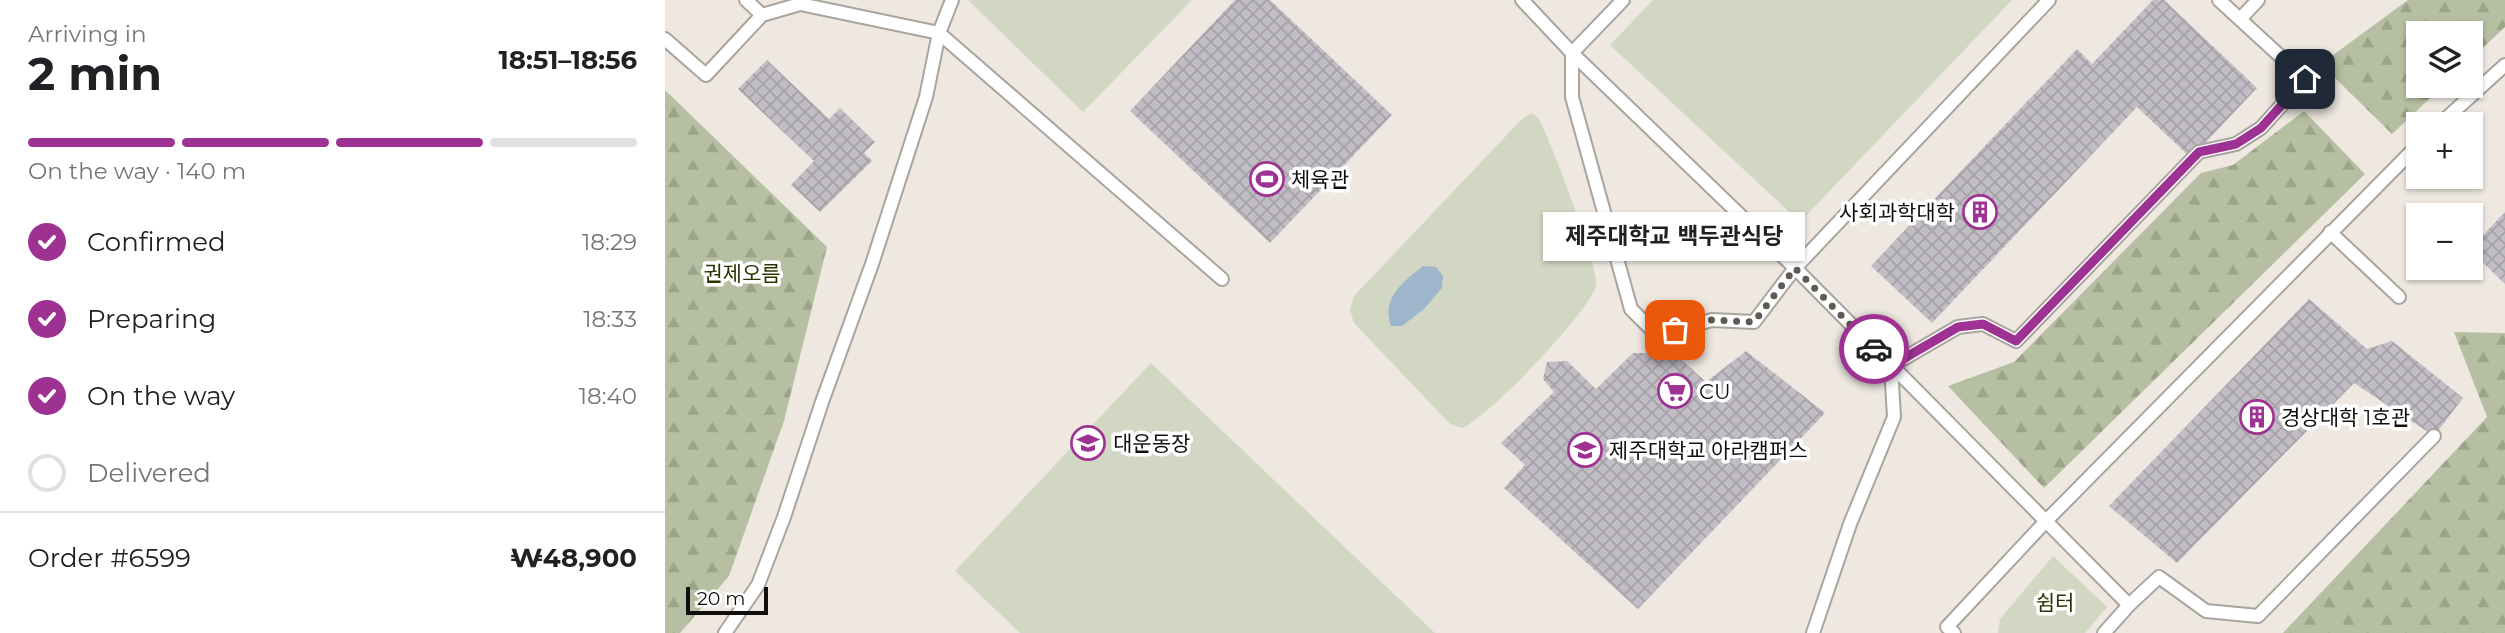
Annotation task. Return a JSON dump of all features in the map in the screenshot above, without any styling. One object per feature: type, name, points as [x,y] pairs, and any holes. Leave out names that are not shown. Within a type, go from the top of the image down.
[{"type":"lane","points":[[746,0],[762,15]]},
{"type":"lane","points":[[725,633],[758,585],[783,517],[872,264],[926,97],[939,33],[952,0]]},
{"type":"lane","points":[[1522,0],[1572,53],[1795,268],[2129,605]]},
{"type":"lane","points":[[1623,0],[1572,53],[1572,97],[1631,309],[1653,331],[1675,330],[1711,320],[1754,322],[1795,268],[2049,0]]},
{"type":"lane","points":[[1891,366],[1958,327],[1983,324],[2016,341],[2199,152],[2236,144],[2261,128],[2305,79],[2219,0]]},
{"type":"lane","points":[[2240,19],[2258,0]]},
{"type":"lane","points":[[665,39],[706,75],[762,15],[800,4],[939,33],[1222,279]]},
{"type":"lane","points":[[2454,112],[2505,65]]},
{"type":"lane","points":[[1954,633],[1947,627],[2046,521],[2406,157]]},
{"type":"lane","points":[[2330,232],[2399,297]]},
{"type":"lane","points":[[1813,633],[1850,524],[1894,417],[1891,366]]},
{"type":"lane","points":[[2104,633],[2159,577],[2206,611],[2258,616],[2434,436]]},
{"type":"green space","points":[[968,0],[1192,0],[1083,112]]},
{"type":"green space","points":[[1653,0],[2012,0],[1800,222],[1610,45]]},
{"type":"green space","points":[[2408,0],[2505,0],[2505,27],[2483,48],[2483,21],[2406,21],[2406,98],[2430,98],[2415,112],[2406,112],[2406,121],[2392,134],[2321,64]]},
{"type":"green space","name":"권제오름","points":[[665,90],[827,247],[784,421],[729,576],[680,633],[665,633]]},
{"type":"green space","points":[[2304,111],[2365,174],[2044,488],[1948,386],[2014,362],[2201,173],[2233,165]]},
{"type":"green space","points":[[1531,113],[1539,120],[1563,176],[1583,232],[1596,286],[1575,318],[1536,363],[1493,405],[1462,428],[1450,424],[1354,323],[1350,310],[1354,296],[1522,119]]},
{"type":"green space","points":[[2454,332],[2505,333],[2505,633],[2283,633],[2487,417]]},
{"type":"green space","name":"대운동장","points":[[1151,363],[1435,633],[1020,633],[955,571]]},
{"type":"green space","name":"쉼터","points":[[2053,556],[2107,607],[2085,633],[1998,633],[2000,619]]},
{"type":"water","points":[[1423,266],[1436,267],[1443,276],[1442,288],[1424,309],[1402,326],[1391,326],[1391,299],[1401,285]]},
{"type":"building","name":"체육관","points":[[1235,0],[1270,0],[1392,115],[1270,243],[1130,111]]},
{"type":"building","name":"사회과학대학","points":[[2153,0],[2164,0],[2257,88],[2191,158],[2137,107],[1932,323],[1871,266],[2077,49],[2092,64]]},
{"type":"building","points":[[767,60],[829,119],[840,108],[875,142],[864,153],[872,161],[820,212],[791,185],[814,161],[738,89]]},
{"type":"building","points":[[2505,212],[2505,284],[2483,263],[2483,235]]},
{"type":"building","name":"경상대학 1호관","points":[[2309,299],[2367,349],[2392,341],[2463,398],[2434,436],[2354,383],[2177,563],[2109,506]]},
{"type":"building","points":[[1746,351],[1825,413],[1638,609],[1504,488],[1525,465],[1501,443],[1554,392],[1543,379],[1547,362],[1567,361],[1596,389],[1633,353],[1674,353],[1706,382]]},
{"type":"way so far","points":[[1675,330],[1711,320],[1754,322],[1795,268],[1874,349]]},
{"type":"place","name":"체육관","points":[[1267,179]]},
{"type":"place","name":"사회과학대학","points":[[1980,212]]},
{"type":"place","name":"제주대학교 백두관식당","points":[[1675,330]]},
{"type":"place","name":"CU","points":[[1675,391]]},
{"type":"place","name":"경상대학 1호관","points":[[2257,417]]},
{"type":"place","name":"대운동장","points":[[1088,443]]},
{"type":"place","name":"제주대학교 아라캠퍼스","points":[[1585,450]]},
{"type":"route","points":[[1874,349],[1891,366],[1958,327],[1983,324],[2016,341],[2199,152],[2236,144],[2261,128],[2305,79]]}]
